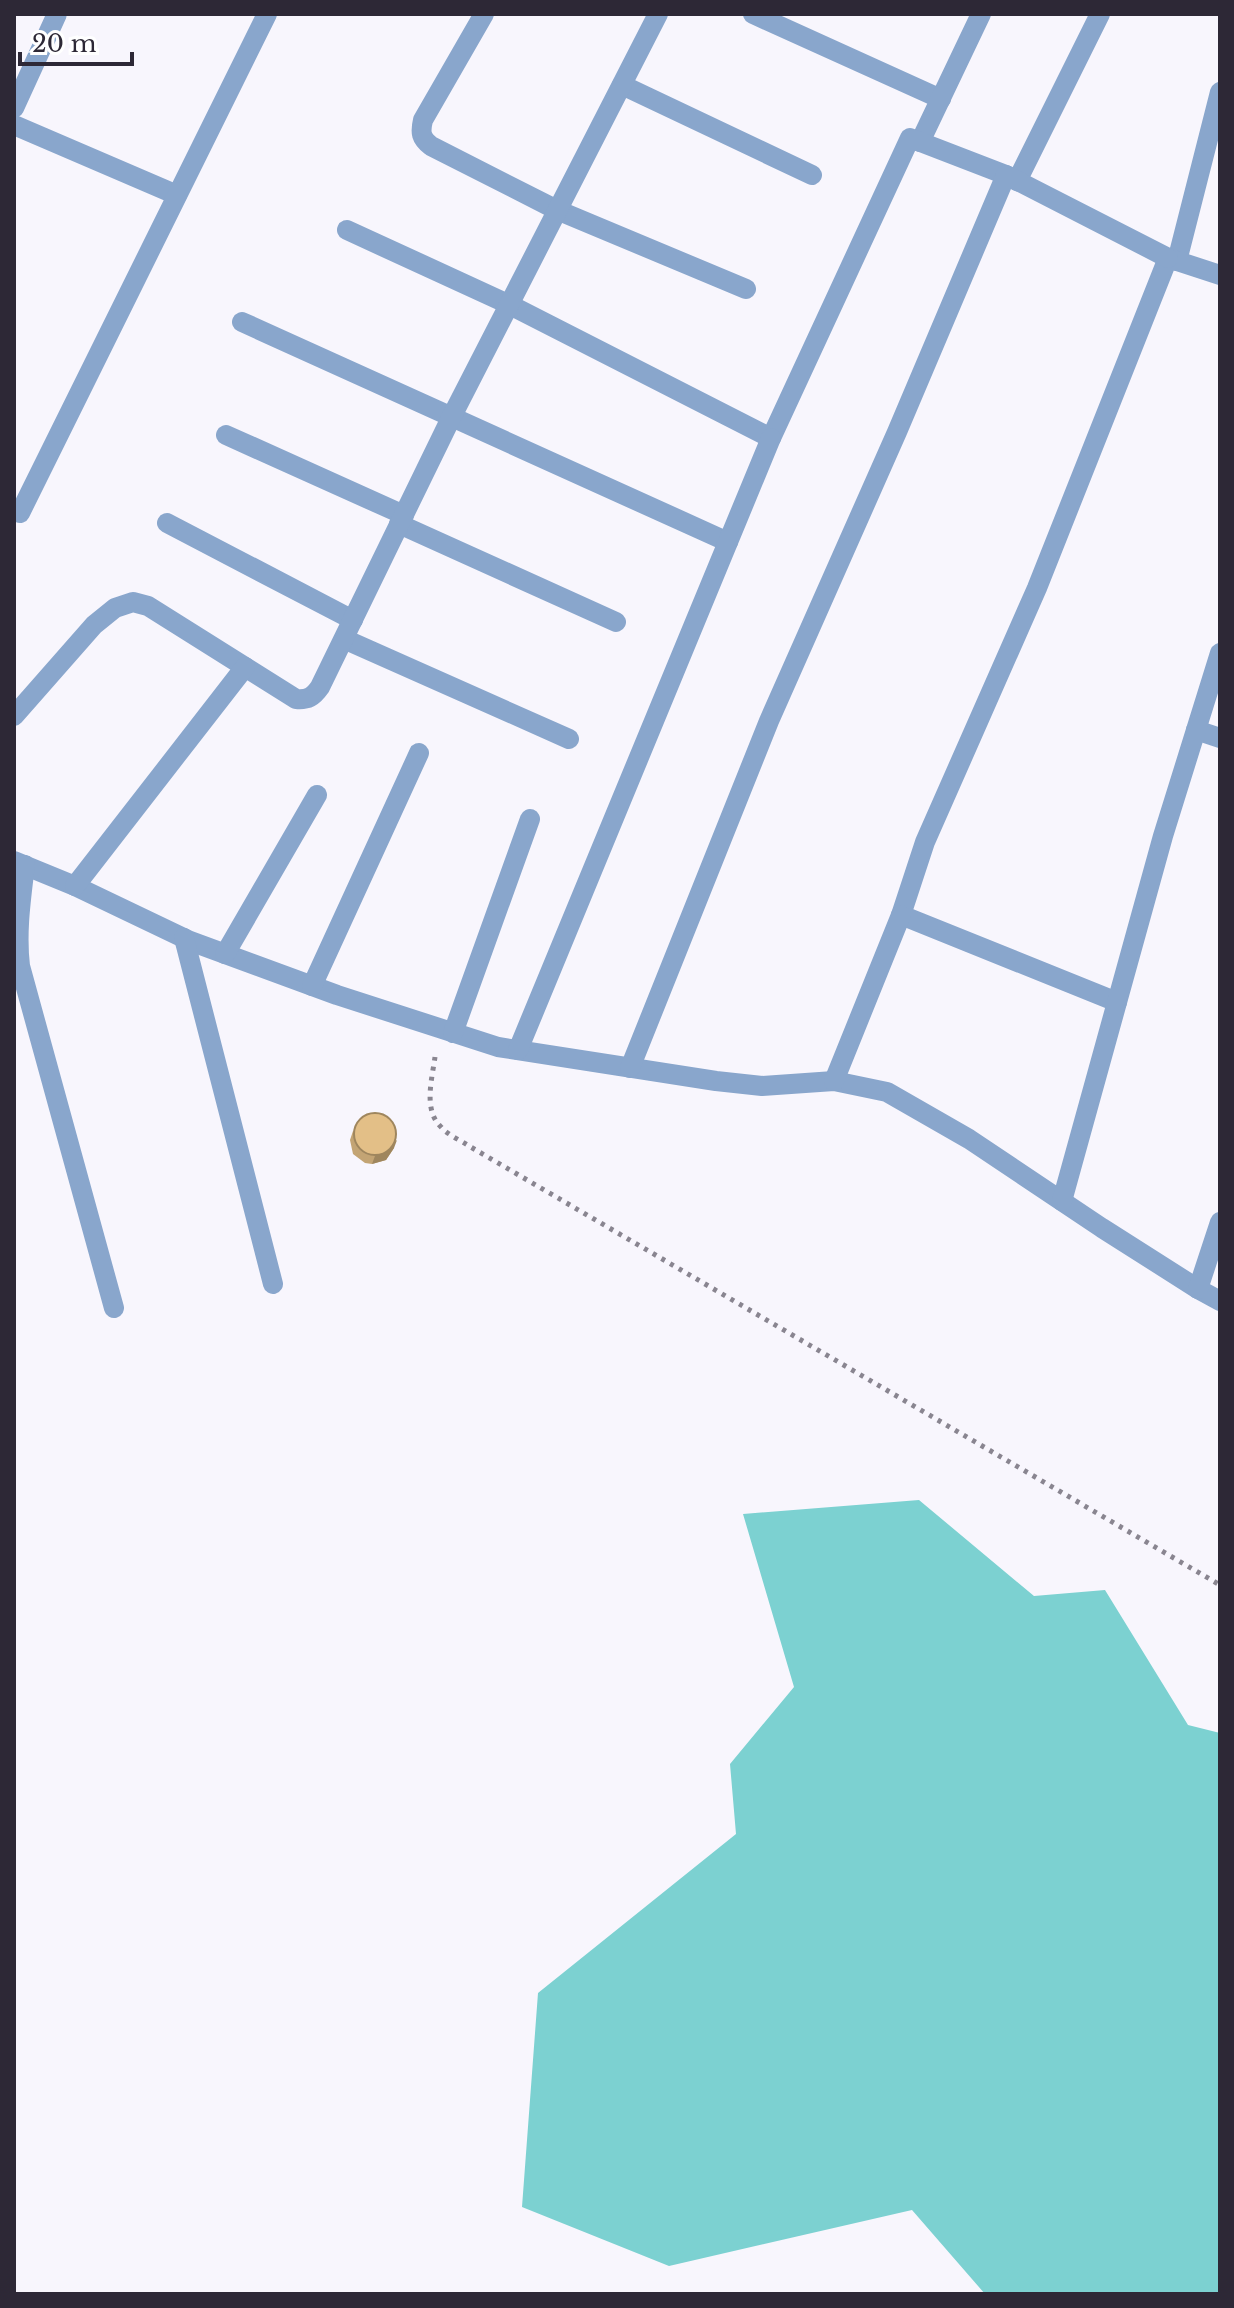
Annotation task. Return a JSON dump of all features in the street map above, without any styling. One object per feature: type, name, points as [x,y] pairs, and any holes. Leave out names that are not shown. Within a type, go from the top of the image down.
[{"type":"street","points":[[14,108],[57,14]]},
{"type":"street","points":[[20,513],[267,14]]},
{"type":"street","points":[[484,14],[423,120],[420,131],[423,139],[431,146],[557,210],[746,289]]},
{"type":"street","points":[[14,716],[94,625],[115,608],[133,602],[148,606],[296,699],[306,700],[313,696],[508,304],[658,14]]},
{"type":"street","points":[[753,14],[941,99]]},
{"type":"street","points":[[920,142],[981,14]]},
{"type":"street","points":[[630,1068],[769,721],[897,432],[1011,178],[1100,14]]},
{"type":"street","points":[[622,85],[812,175]]},
{"type":"street","points":[[834,1081],[901,915],[925,842],[1037,588],[1172,260],[1220,92]]},
{"type":"street","points":[[14,125],[177,195]]},
{"type":"street","points":[[518,1050],[771,438],[910,138],[1011,178],[1172,260],[1220,275]]},
{"type":"street","points":[[347,230],[508,304],[771,438]]},
{"type":"street","points":[[242,322],[728,542]]},
{"type":"street","points":[[226,435],[616,622]]},
{"type":"street","points":[[167,523],[353,620]]},
{"type":"street","points":[[344,639],[569,739]]},
{"type":"street","points":[[1062,1201],[1163,836],[1220,653]]},
{"type":"street","points":[[75,886],[245,667]]},
{"type":"street","points":[[1196,730],[1220,738]]},
{"type":"street","points":[[312,986],[419,753]]},
{"type":"street","points":[[225,954],[317,795]]},
{"type":"street","points":[[445,1031],[530,819]]},
{"type":"street","points":[[114,1308],[20,966],[17,942],[20,863],[225,954],[498,1047],[762,1086],[834,1081],[887,1092],[969,1139],[1220,1301]]},
{"type":"street","points":[[901,915],[1117,1002]]},
{"type":"street","points":[[184,938],[273,1284]]},
{"type":"street","points":[[1198,1289],[1220,1222]]},
{"type":"path","points":[[445,1031],[430,1101],[440,1127],[1220,1585]]},
{"type":"water","points":[[919,1500],[1034,1596],[1105,1590],[1188,1725],[1220,1733],[1220,2294],[985,2294],[912,2210],[669,2266],[522,2207],[538,1993],[736,1834],[730,1764],[794,1687],[743,1514]]},
{"type":"building","points":[[375,1113],[390,1119],[396,1134],[390,1149],[375,1155],[360,1149],[354,1134],[360,1119]]}]
